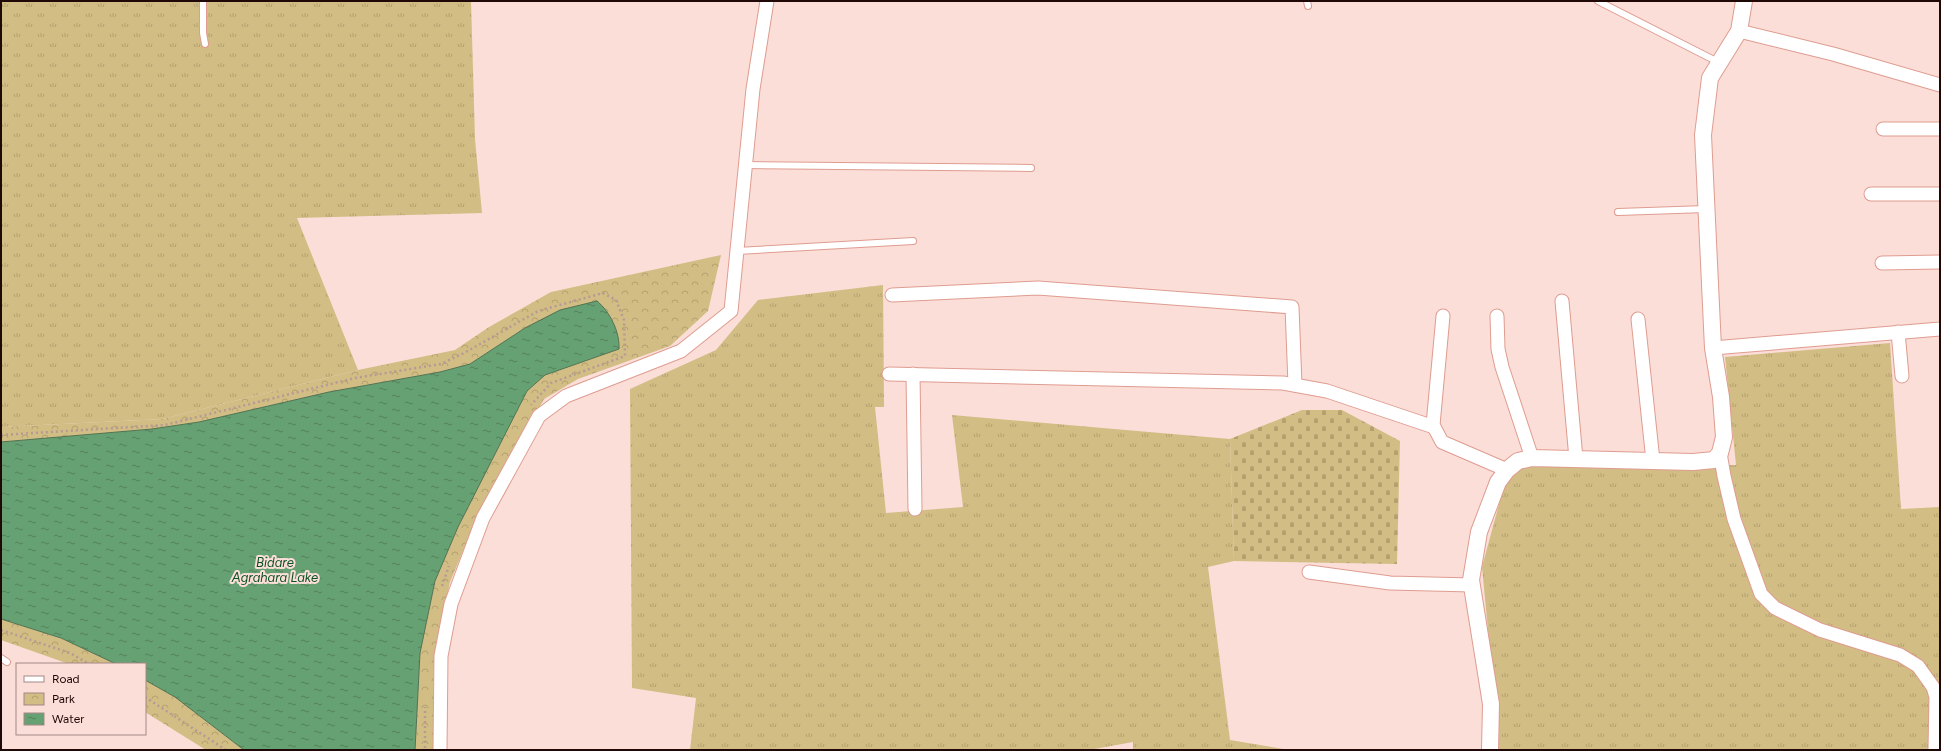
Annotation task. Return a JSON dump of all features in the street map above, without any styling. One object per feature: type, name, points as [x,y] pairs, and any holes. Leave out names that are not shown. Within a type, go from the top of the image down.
[{"type":"street","points":[[440,750],[441,656],[451,604],[483,518],[539,416],[566,396],[681,351],[731,311],[753,89],[767,1]]},
{"type":"street","points":[[1744,1],[1739,31],[1718,62],[1710,78],[1703,135],[1714,348],[1721,397],[1724,437],[1720,453],[1734,519],[1760,594],[1775,608],[1820,630],[1900,655],[1918,666],[1933,686],[1936,697],[1935,750]]},
{"type":"street","points":[[1739,31],[1833,54],[1940,85]]},
{"type":"street","points":[[1883,129],[1940,129]]},
{"type":"street","points":[[1871,194],[1940,194]]},
{"type":"street","points":[[1882,263],[1940,262]]},
{"type":"street","points":[[892,295],[1038,288],[1292,307],[1296,385]]},
{"type":"street","points":[[1562,301],[1576,459]]},
{"type":"street","points":[[1443,316],[1434,427],[1442,442],[1507,470]]},
{"type":"street","points":[[1496,316],[1498,349],[1502,367],[1532,458]]},
{"type":"street","points":[[1638,319],[1653,461]]},
{"type":"street","points":[[1714,348],[1940,329]]},
{"type":"street","points":[[1898,332],[1902,376]]},
{"type":"street","points":[[889,374],[1283,383],[1327,391],[1434,427]]},
{"type":"street","points":[[913,374],[915,508]]},
{"type":"street","points":[[1490,750],[1491,704],[1471,580],[1479,532],[1498,482],[1507,470],[1518,461],[1532,458],[1693,462],[1714,460],[1720,453]]},
{"type":"street","points":[[1309,572],[1390,584],[1472,585]]},
{"type":"lane","points":[[203,1],[203,33],[205,44]]},
{"type":"lane","points":[[1598,1],[1718,62]]},
{"type":"lane","points":[[745,165],[1031,168]]},
{"type":"lane","points":[[1618,212],[1706,209]]},
{"type":"lane","points":[[737,251],[913,241]]},
{"type":"lane","points":[[1,658],[7,662]]},
{"type":"path","points":[[1,434],[165,425],[355,378],[441,364],[466,352],[538,311],[603,293],[616,300],[624,320],[624,356],[551,383],[533,400],[530,407]]},
{"type":"path","points":[[440,593],[450,563]]},
{"type":"path","points":[[1,630],[70,653],[87,663]]},
{"type":"path","points":[[146,698],[226,750]]},
{"type":"path","points":[[425,700],[425,750]]},
{"type":"green space","points":[[1,1],[471,1],[475,139],[482,213],[297,218],[358,370],[162,419],[1,427]]},
{"type":"green space","points":[[721,255],[708,311],[670,346],[578,379],[544,399],[475,522],[450,582],[434,656],[433,750],[415,750],[420,653],[435,581],[458,527],[527,391],[545,375],[619,349],[525,328],[470,364],[440,372],[329,392],[199,422],[152,429],[1,442],[1,427],[162,419],[358,370],[455,350],[489,327],[551,292]]},
{"type":"green space","points":[[883,285],[884,407],[875,407],[886,513],[963,507],[952,415],[1230,439],[1234,561],[1208,567],[1230,740],[1289,750],[1133,750],[1133,742],[1089,750],[690,750],[696,698],[632,688],[630,389],[716,350],[758,300]]},
{"type":"green space","points":[[1890,343],[1901,509],[1940,507],[1940,750],[1497,750],[1482,567],[1504,486],[1520,467],[1736,465],[1725,357]]},
{"type":"green space","points":[[1302,410],[1342,410],[1400,441],[1397,564],[1234,561],[1230,439]]},
{"type":"green space","points":[[1,619],[61,638],[114,663],[66,663],[1,640]]},
{"type":"green space","points":[[146,681],[175,697],[244,750],[206,750],[146,713]]},
{"type":"water","name":"Bidare Agrahara Lake","points":[[597,301],[606,311],[616,329],[619,349],[545,375],[527,391],[458,527],[435,581],[420,653],[415,750],[244,750],[175,697],[146,681],[146,663],[114,663],[61,638],[1,619],[1,442],[152,429],[199,422],[329,392],[440,372],[470,364],[525,328],[560,310]]}]
